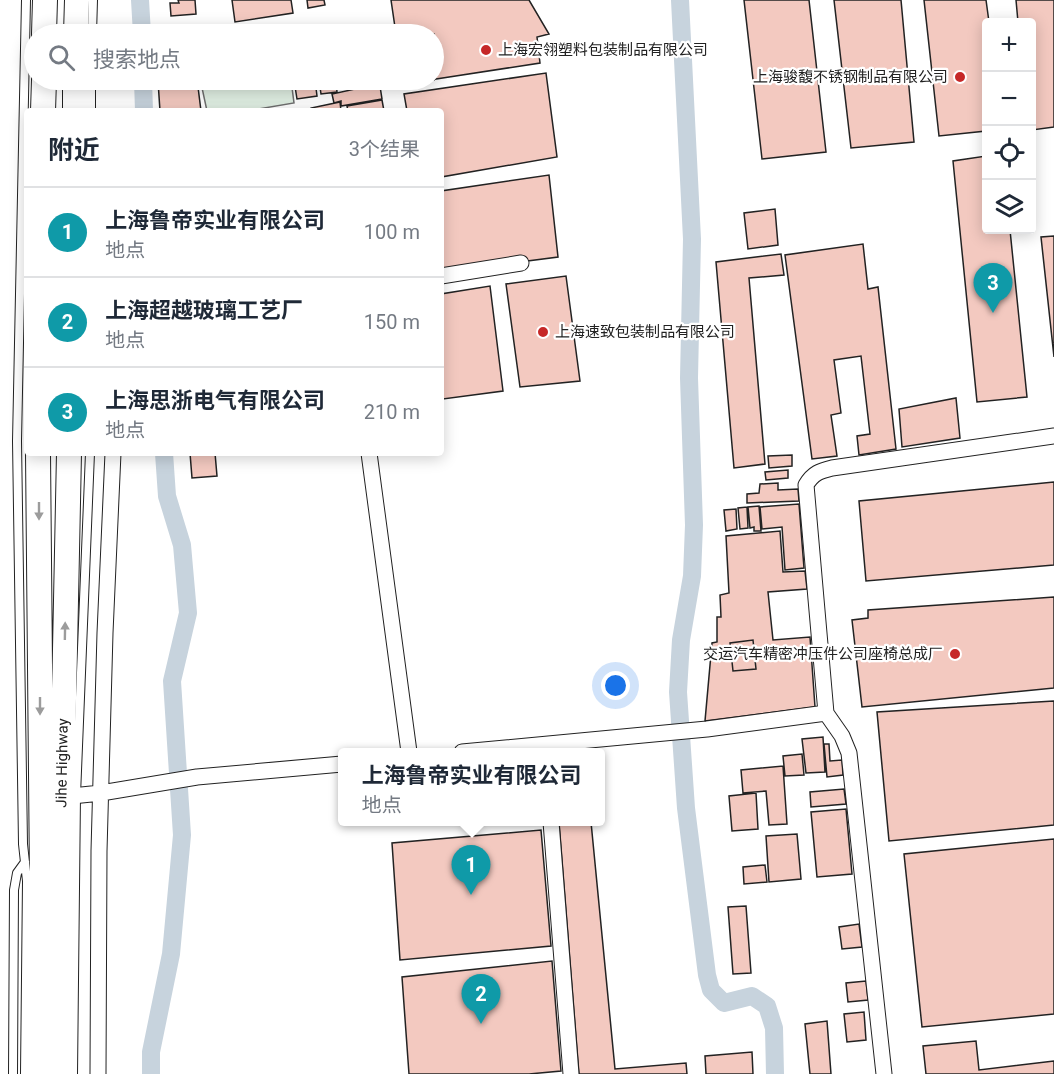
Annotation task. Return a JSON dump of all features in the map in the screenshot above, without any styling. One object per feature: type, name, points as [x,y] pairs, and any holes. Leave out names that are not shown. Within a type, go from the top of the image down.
[{"type":"main road","points":[[45,0],[45,24]]},
{"type":"main road","points":[[76,24],[77,0]]},
{"type":"main road","points":[[43,108],[44,90]]},
{"type":"main road","points":[[75,90],[75,108]]},
{"type":"main road","name":"Jihe Highway","points":[[38,456],[51,880],[60,1074]]},
{"type":"main road","name":"Jihe Highway","points":[[40,1074],[51,880],[69,796],[69,456]]},
{"type":"street","points":[[444,275],[521,262]]},
{"type":"street","points":[[884,1074],[849,753],[842,736],[826,713],[806,485],[817,472],[832,468],[1054,436]]},
{"type":"street","points":[[98,1074],[99,851],[113,456]]},
{"type":"street","points":[[369,456],[409,748]]},
{"type":"street","points":[[514,748],[707,729],[826,713]]},
{"type":"street","points":[[69,796],[197,777],[338,764]]},
{"type":"street","points":[[551,826],[571,1074]]},
{"type":"lane","points":[[26,0],[26,24]]},
{"type":"lane","points":[[92,24],[93,0]]},
{"type":"lane","points":[[13,1074],[14,890],[17,873],[25,862],[22,820],[17,441],[24,90]]},
{"type":"lane","points":[[91,90],[91,108]]},
{"type":"lane","points":[[69,796],[90,456]]},
{"type":"lane","points":[[25,862],[51,880],[73,1074]]},
{"type":"lane","points":[[25,1074],[51,880]]},
{"type":"green space","points":[[202,90],[292,90],[294,103],[265,108],[206,108]]},
{"type":"building","points":[[178,0],[195,0],[196,14],[171,16],[170,3],[179,3]]},
{"type":"building","points":[[232,0],[291,0],[293,13],[235,22]]},
{"type":"building","points":[[307,0],[324,0],[325,5],[308,8]]},
{"type":"building","name":"上海宏翎塑料包装制品有限公司","points":[[391,0],[529,0],[549,34],[537,37],[540,63],[444,77],[444,24],[395,24]]},
{"type":"building","points":[[744,0],[809,0],[826,152],[762,159]]},
{"type":"building","points":[[834,0],[901,0],[914,142],[851,148]]},
{"type":"building","name":"上海骏馥不锈钢制品有限公司","points":[[924,0],[986,0],[988,18],[982,18],[982,131],[939,136]]},
{"type":"building","points":[[1016,0],[1054,0],[1054,127],[1036,129],[1036,18],[1018,18]]},
{"type":"building","points":[[546,73],[557,157],[444,176],[444,108],[406,108],[404,94],[444,90],[444,88]]},
{"type":"building","points":[[159,90],[198,90],[201,108],[160,108]]},
{"type":"building","points":[[296,90],[316,90],[317,96],[297,99]]},
{"type":"building","points":[[320,90],[337,90],[337,92],[321,94]]},
{"type":"building","points":[[351,90],[381,90],[382,99],[341,106],[341,101],[334,103],[332,94]]},
{"type":"building","points":[[382,100],[383,108],[347,108],[347,106]]},
{"type":"building","points":[[340,102],[341,108],[311,108]]},
{"type":"building","points":[[982,157],[982,234],[1010,234],[1027,397],[977,402],[953,161]]},
{"type":"building","points":[[549,175],[558,257],[444,272],[444,191]]},
{"type":"building","points":[[775,209],[778,245],[748,249],[744,213]]},
{"type":"building","points":[[1054,236],[1054,357],[1041,237]]},
{"type":"building","points":[[863,244],[868,289],[878,287],[896,449],[859,455],[857,436],[870,434],[861,356],[834,360],[841,413],[831,415],[837,456],[812,459],[785,255]]},
{"type":"building","points":[[781,254],[784,275],[749,278],[765,464],[734,468],[716,262]]},
{"type":"building","name":"上海速致包装制品有限公司","points":[[566,276],[580,381],[520,387],[506,284]]},
{"type":"building","points":[[490,286],[503,391],[444,399],[444,294]]},
{"type":"building","points":[[956,398],[960,438],[902,447],[899,409]]},
{"type":"building","points":[[792,455],[792,466],[769,468],[768,456]]},
{"type":"building","points":[[190,456],[215,456],[217,476],[192,478]]},
{"type":"building","points":[[788,470],[788,478],[766,480],[765,472]]},
{"type":"building","points":[[1054,482],[1054,565],[866,581],[859,501]]},
{"type":"building","points":[[778,483],[778,490],[798,489],[799,501],[747,503],[747,494],[759,493],[760,484]]},
{"type":"building","points":[[799,504],[804,568],[785,570],[782,527],[762,529],[760,507]]},
{"type":"building","points":[[759,506],[761,531],[754,531],[754,527],[750,528],[748,507]]},
{"type":"building","points":[[747,507],[748,528],[740,529],[738,508]]},
{"type":"building","points":[[736,509],[737,529],[726,531],[724,510]]},
{"type":"building","points":[[780,531],[783,572],[805,571],[807,589],[768,592],[773,640],[810,637],[815,707],[705,721],[712,643],[717,642],[717,617],[721,617],[720,595],[729,593],[726,536]]},
{"type":"building","name":"交运汽车精密冲压件公司座椅总成厂","points":[[1054,597],[1054,688],[862,707],[852,620],[868,618],[868,610]]},
{"type":"building","points":[[753,640],[756,669],[733,671],[730,643]]},
{"type":"building","points":[[1054,701],[1054,825],[889,841],[877,712]]},
{"type":"building","points":[[823,737],[825,772],[806,773],[802,739]]},
{"type":"building","points":[[824,744],[829,744],[830,761],[842,760],[843,775],[827,777]]},
{"type":"building","points":[[802,754],[804,775],[785,776],[783,756]]},
{"type":"building","points":[[783,766],[787,824],[769,825],[766,791],[743,793],[741,770]]},
{"type":"building","points":[[844,789],[846,804],[811,807],[810,792]]},
{"type":"building","points":[[756,793],[758,829],[732,831],[729,796]]},
{"type":"building","points":[[846,809],[852,874],[817,877],[811,812]]},
{"type":"building","points":[[559,826],[591,826],[615,1069],[686,1063],[687,1074],[579,1074]]},
{"type":"building","points":[[541,830],[551,946],[400,960],[392,843]]},
{"type":"building","points":[[797,834],[801,879],[769,882],[766,836]]},
{"type":"building","points":[[1054,839],[1054,1014],[922,1027],[904,854]]},
{"type":"building","points":[[765,865],[767,882],[744,884],[743,867]]},
{"type":"building","points":[[746,906],[751,973],[733,974],[728,907]]},
{"type":"building","points":[[859,924],[862,947],[842,949],[839,927]]},
{"type":"building","points":[[552,961],[561,1071],[529,1074],[409,1074],[402,977]]},
{"type":"building","points":[[866,981],[868,1000],[848,1002],[846,983]]},
{"type":"building","points":[[864,1012],[866,1040],[847,1042],[844,1014]]},
{"type":"building","points":[[827,1021],[831,1074],[810,1074],[805,1024]]},
{"type":"building","points":[[976,1041],[979,1070],[1054,1061],[1054,1074],[926,1074],[923,1046]]},
{"type":"building","points":[[752,1052],[753,1074],[706,1074],[705,1056]]},
{"type":"waterway","points":[[140,0],[141,24]]},
{"type":"waterway","points":[[680,0],[692,239],[689,378],[694,525],[692,576],[681,640],[678,692],[686,808],[707,975],[711,990],[724,1003],[752,996],[767,1006],[774,1028],[775,1074]]},
{"type":"waterway","points":[[143,90],[144,108]]},
{"type":"waterway","points":[[151,1074],[151,1052],[171,954],[182,835],[172,681],[188,613],[182,545],[167,496],[164,456]]},
{"type":"place","name":"上海宏翎塑料包装制品有限公司","points":[[486,50]]},
{"type":"place","name":"上海骏馥不锈钢制品有限公司","points":[[960,77]]},
{"type":"place","name":"上海思浙电气有限公司","points":[[993,313]]},
{"type":"place","name":"上海速致包装制品有限公司","points":[[543,332]]},
{"type":"place","name":"交运汽车精密冲压件公司座椅总成厂","points":[[955,654]]},
{"type":"place","name":"上海鲁帝实业有限公司","points":[[471,895]]},
{"type":"place","name":"上海超越玻璃工艺厂","points":[[481,1024]]}]
